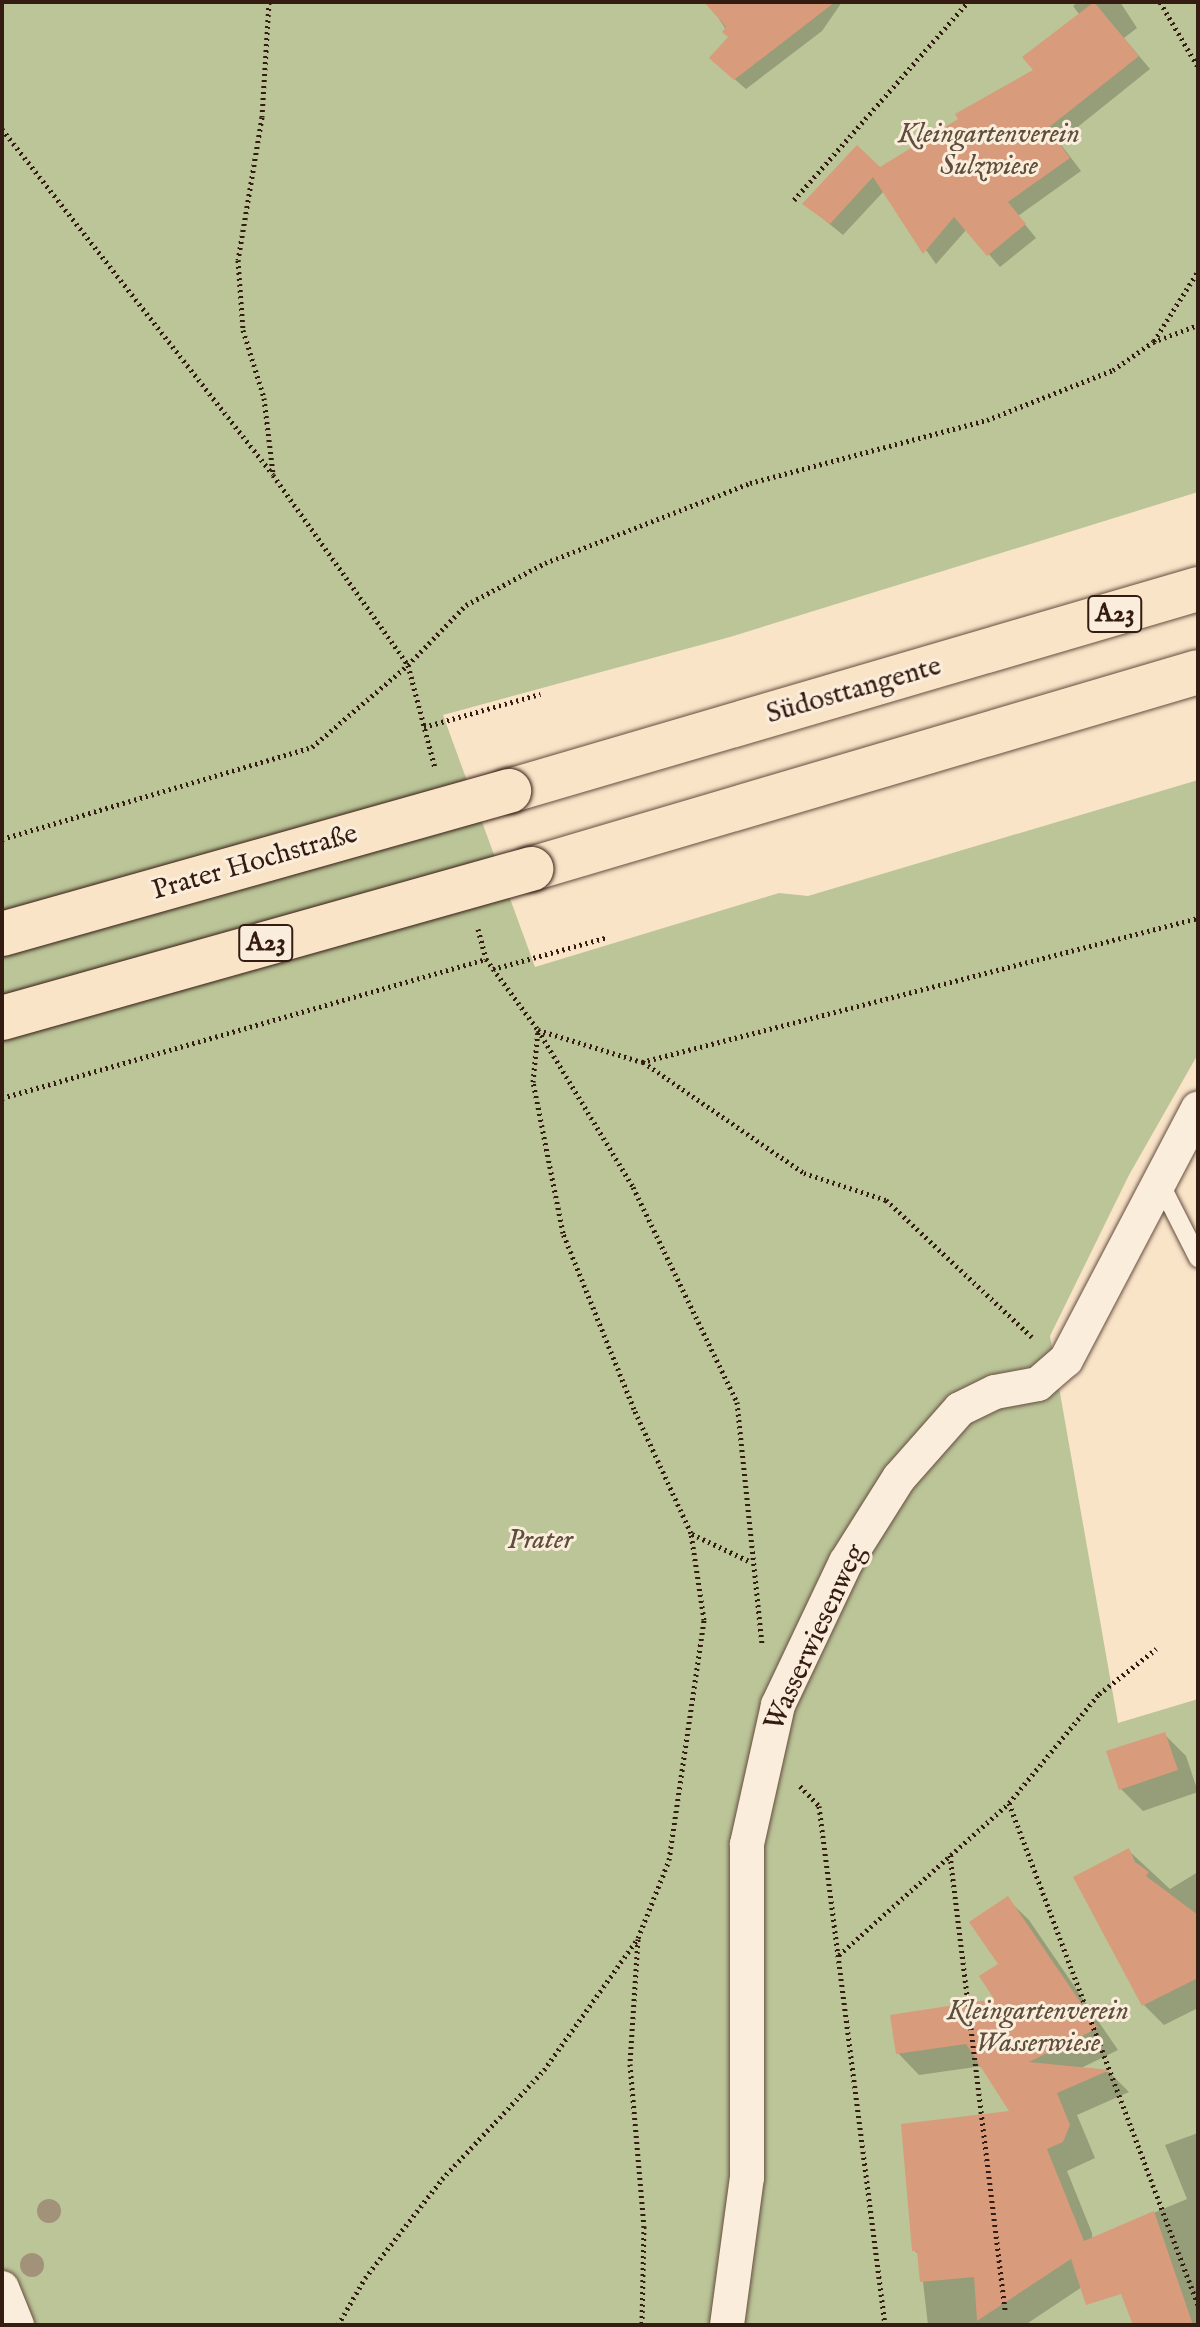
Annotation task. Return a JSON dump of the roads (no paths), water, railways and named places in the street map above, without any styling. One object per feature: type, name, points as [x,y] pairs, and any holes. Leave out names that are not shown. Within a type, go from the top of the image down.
[{"type":"highway","name":"Südosttangente","points":[[509,791],[1198,589]]},
{"type":"highway","name":"A23","points":[[2,1018],[531,869],[1198,672]]},
{"type":"highway","name":"Prater Hochstraße","points":[[2,934],[509,791]]},
{"type":"street","name":"Wasserwiesenweg","points":[[727,2325],[747,2178],[747,1844],[762,1759],[778,1705],[846,1562],[899,1478],[960,1409],[995,1392],[1038,1384],[1066,1360],[1192,1118]]},
{"type":"street","points":[[2,2288],[17,2325]]},
{"type":"lane","points":[[1158,1179],[1198,1258]]},
{"type":"park label","name":"Kleingartenverein Sulzwiese","points":[[989,151]]},
{"type":"park label","name":"Prater","points":[[540,1541]]},
{"type":"park label","name":"Kleingartenverein Wasserwiese","points":[[1038,2028]]}]
